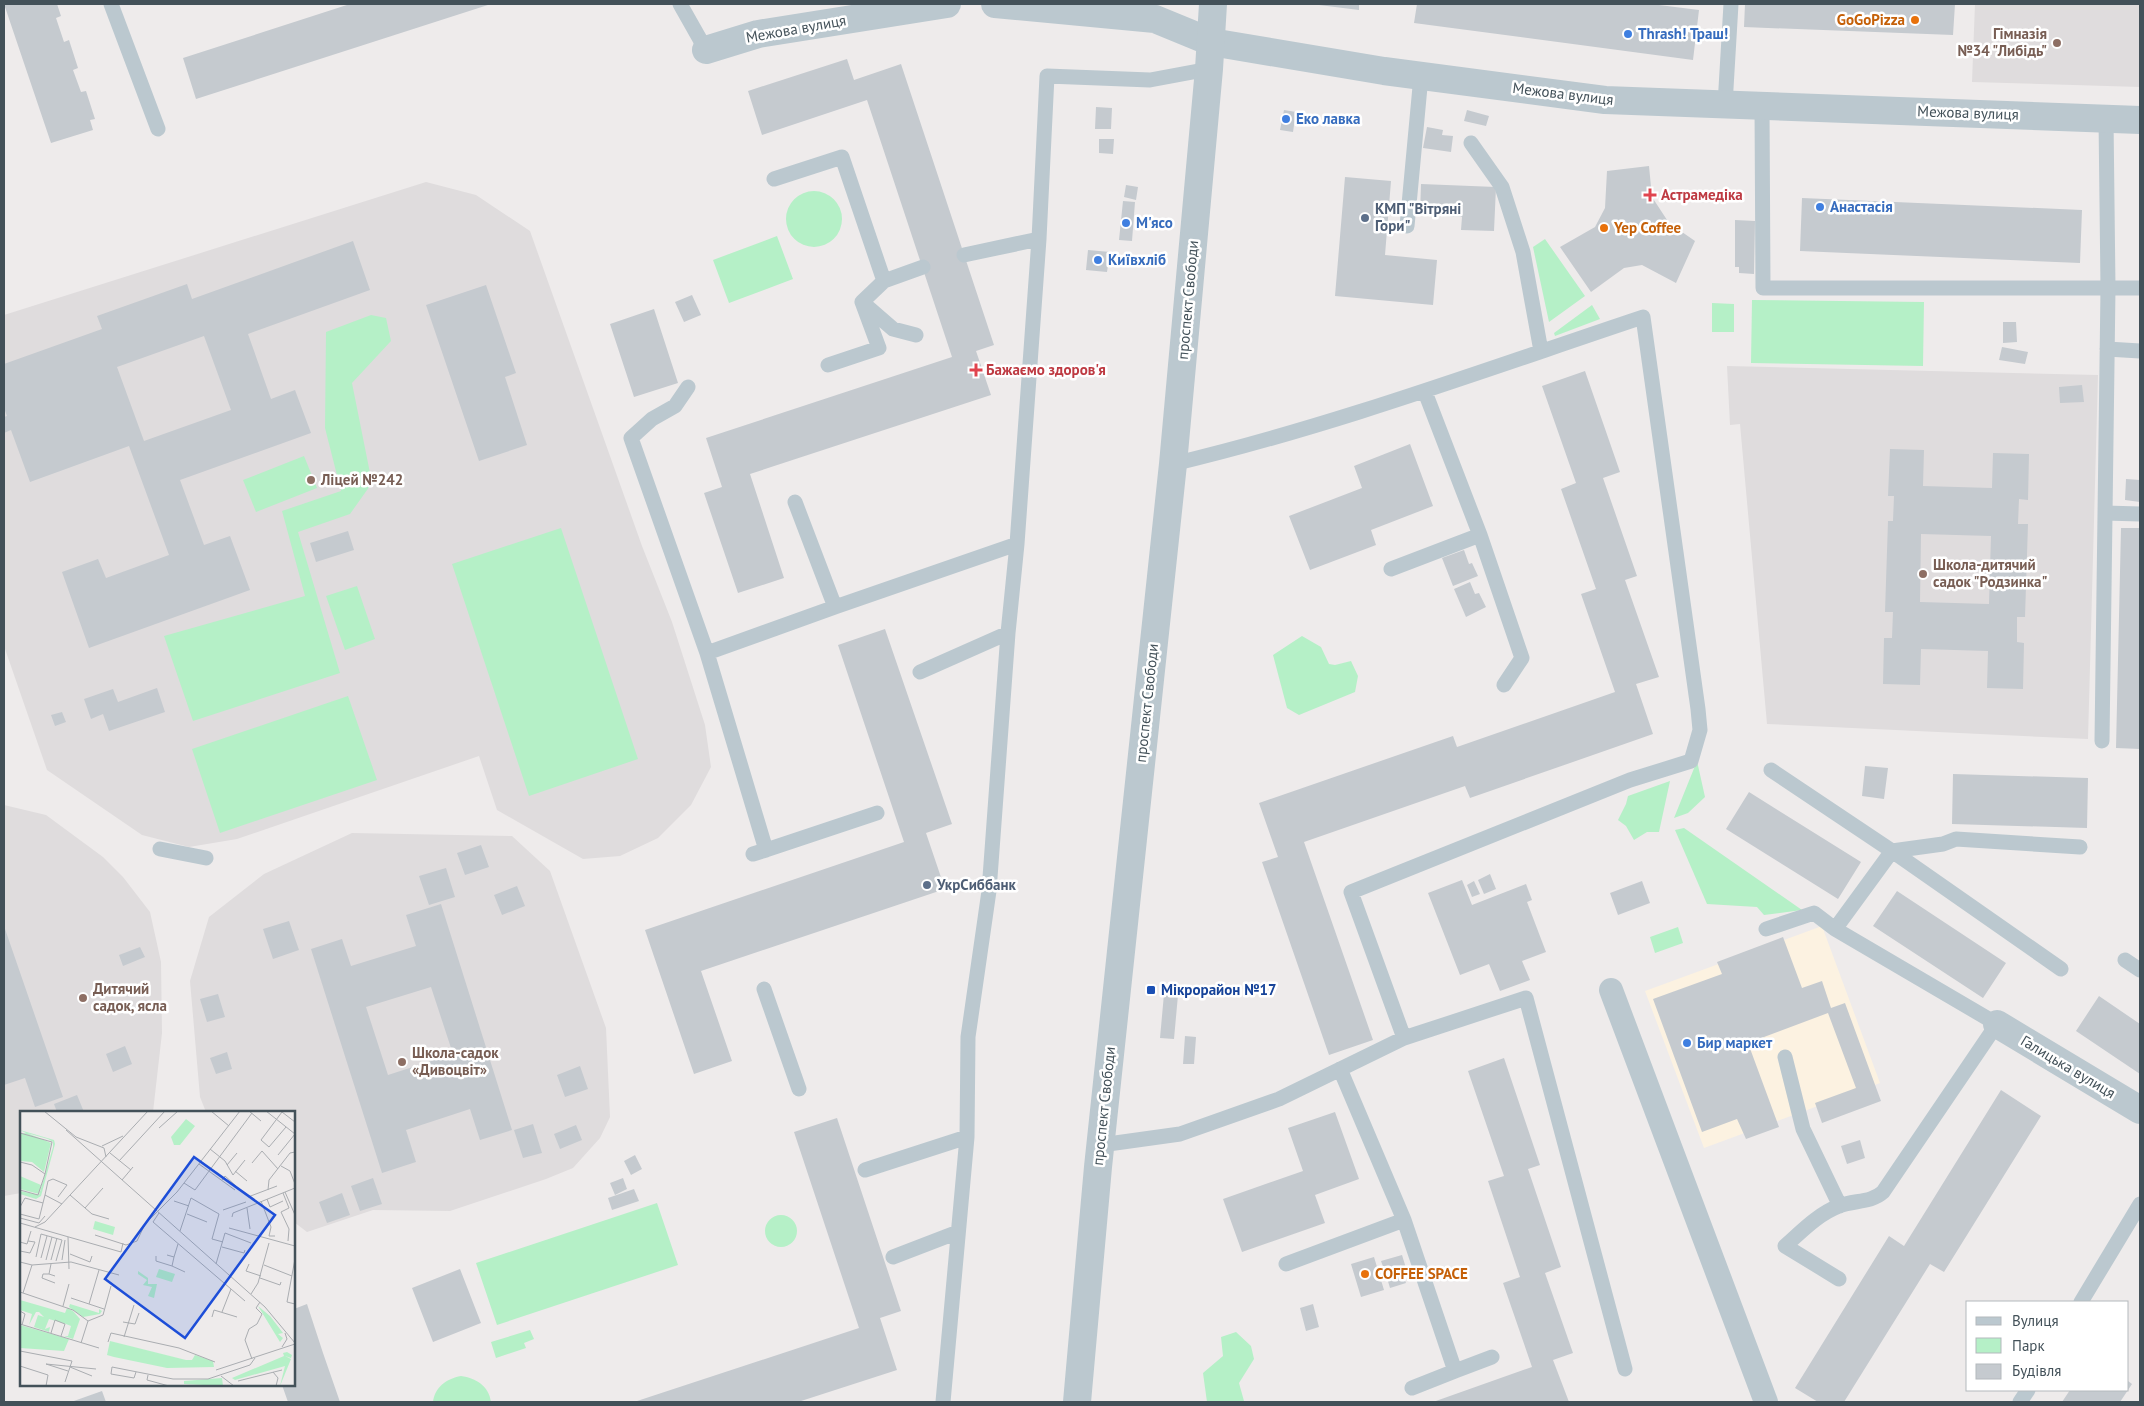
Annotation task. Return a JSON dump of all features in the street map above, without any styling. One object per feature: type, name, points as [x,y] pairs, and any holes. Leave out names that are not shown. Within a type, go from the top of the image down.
[{"type":"street","name":"Межова вулиця","points":[[706,50],[758,34],[947,4]]},
{"type":"street","name":"Межова вулиця","points":[[995,4],[1155,19],[1211,42],[1421,76],[1605,100],[2140,120]]},
{"type":"street","name":"проспект Свободи","points":[[1077,1402],[1101,1145],[1173,464],[1209,70],[1213,4]]},
{"type":"street","points":[[1611,990],[1766,1402]]},
{"type":"street","name":"Галицька вулиця","points":[[1997,1024],[2140,1110]]},
{"type":"lane","points":[[111,4],[158,129]]},
{"type":"lane","points":[[680,4],[706,50]]},
{"type":"lane","points":[[1726,104],[1731,4]]},
{"type":"lane","points":[[943,1402],[967,1137],[968,1037],[990,891],[1039,239],[1047,76],[1150,80],[1209,70]]},
{"type":"lane","points":[[1407,226],[1421,76]]},
{"type":"lane","points":[[1762,106],[1763,288],[2140,288]]},
{"type":"lane","points":[[2102,741],[2108,288],[2106,118]]},
{"type":"lane","points":[[1471,143],[1502,187],[1523,252],[1541,351]]},
{"type":"lane","points":[[774,179],[842,157],[884,281]]},
{"type":"lane","points":[[964,255],[1039,239]]},
{"type":"lane","points":[[862,302],[884,281],[923,267]]},
{"type":"lane","points":[[862,302],[893,329],[916,335]]},
{"type":"lane","points":[[828,365],[879,348],[862,302]]},
{"type":"lane","points":[[1173,464],[1239,449],[1425,392],[1643,316],[1700,730],[1691,761],[1630,780],[1351,892],[1404,1038]]},
{"type":"lane","points":[[2107,349],[2140,351]]},
{"type":"lane","points":[[688,387],[675,406],[652,419],[631,438],[707,653],[760,852],[876,813]]},
{"type":"lane","points":[[1425,392],[1480,535],[1522,658],[1504,685]]},
{"type":"lane","points":[[795,502],[835,608]]},
{"type":"lane","points":[[2104,513],[2140,514]]},
{"type":"lane","points":[[1391,569],[1480,535]]},
{"type":"lane","points":[[707,653],[1017,544]]},
{"type":"lane","points":[[920,672],[1008,633]]},
{"type":"lane","points":[[1771,770],[1892,851],[2061,969]]},
{"type":"lane","points":[[1836,929],[1892,851],[1943,844],[1956,839],[2080,846]]},
{"type":"lane","points":[[160,849],[206,858]]},
{"type":"lane","points":[[1766,929],[1814,913],[1836,929],[1997,1024],[1883,1192],[1877,1197],[1840,1206],[1823,1214],[1785,1246],[1839,1279]]},
{"type":"lane","points":[[2125,960],[2140,970]]},
{"type":"lane","points":[[764,989],[799,1089]]},
{"type":"lane","points":[[1101,1145],[1180,1134],[1279,1099],[1404,1038],[1526,998],[1625,1369]]},
{"type":"lane","points":[[1785,1057],[1803,1129],[1840,1206]]},
{"type":"lane","points":[[1340,1069],[1404,1220],[1455,1371]]},
{"type":"lane","points":[[866,1170],[967,1137]]},
{"type":"lane","points":[[2082,1301],[2140,1204]]},
{"type":"lane","points":[[1286,1264],[1404,1220]]},
{"type":"lane","points":[[893,1258],[958,1232]]},
{"type":"lane","points":[[1412,1388],[1492,1357]]},
{"type":"lane","points":[[2020,1402],[2027,1391]]},
{"type":"shaded area","name":"Гімназія №34 \"Либідь\"","points":[[1975,4],[2140,4],[2140,87],[1972,82]]},
{"type":"shaded area","name":"Ліцей №242","points":[[426,182],[476,195],[530,231],[642,546],[672,622],[705,725],[711,767],[691,805],[658,838],[620,856],[583,859],[497,810],[479,756],[237,839],[189,847],[142,835],[47,770],[4,646],[4,315]]},
{"type":"shaded area","name":"Школа-дитячий садок \"Родзинка\"","points":[[1727,366],[2098,375],[2088,739],[1767,724],[1740,424],[1730,425]]},
{"type":"shaded area","name":"Дитячий садок, ясла","points":[[4,805],[46,815],[103,857],[123,877],[150,912],[161,962],[162,1033],[153,1111],[20,1111],[20,1193],[4,1196]]},
{"type":"shaded area","name":"Школа-садок «Дивоцвіт»","points":[[352,833],[512,836],[550,871],[606,1028],[610,1117],[600,1138],[573,1168],[450,1211],[373,1210],[307,1232],[295,1223],[295,1111],[206,1111],[200,1097],[190,981],[209,917],[264,874]]},
{"type":"shaded area","points":[[1822,926],[1880,1083],[1704,1148],[1645,991]]},
{"type":"green space","points":[[814,191],[825,193],[834,199],[840,208],[842,219],[840,230],[834,239],[825,245],[814,247],[803,245],[794,239],[788,230],[786,219],[788,208],[794,199],[803,193]]},
{"type":"green space","points":[[777,236],[793,279],[729,303],[713,260]]},
{"type":"green space","points":[[1545,239],[1585,296],[1549,322],[1533,247]]},
{"type":"green space","points":[[1752,300],[1924,302],[1923,366],[1751,363]]},
{"type":"green space","points":[[1712,303],[1734,304],[1734,332],[1712,332]]},
{"type":"green space","points":[[1592,305],[1600,319],[1555,336],[1554,333]]},
{"type":"green space","points":[[371,315],[386,318],[391,341],[352,383],[372,483],[350,514],[298,532],[340,673],[193,721],[164,636],[305,596],[282,511],[341,491],[325,428],[326,332]]},
{"type":"green space","points":[[304,456],[317,488],[256,512],[243,480]]},
{"type":"green space","points":[[561,528],[638,759],[529,796],[452,564]]},
{"type":"green space","points":[[357,586],[375,639],[345,650],[326,596]]},
{"type":"green space","points":[[1302,636],[1321,647],[1329,664],[1335,665],[1351,661],[1358,676],[1355,692],[1299,715],[1287,708],[1273,655]]},
{"type":"green space","points":[[348,696],[377,780],[220,833],[192,749]]},
{"type":"green space","points":[[1697,761],[1705,797],[1688,813],[1674,818]]},
{"type":"green space","points":[[1670,781],[1659,832],[1647,832],[1634,840],[1626,826],[1618,820],[1628,796]]},
{"type":"green space","points":[[1684,828],[1802,910],[1764,915],[1757,907],[1707,904],[1675,830]]},
{"type":"green space","points":[[1678,927],[1683,943],[1655,953],[1650,937]]},
{"type":"green space","points":[[657,1203],[678,1265],[497,1325],[476,1263]]},
{"type":"green space","points":[[781,1215],[787,1216],[792,1220],[796,1225],[796,1237],[792,1242],[787,1246],[781,1247],[775,1246],[770,1242],[766,1237],[765,1231],[766,1225],[770,1220],[775,1216]]},
{"type":"green space","points":[[530,1330],[534,1339],[524,1343],[526,1348],[496,1358],[491,1342]]},
{"type":"green space","points":[[1236,1332],[1251,1346],[1254,1359],[1239,1383],[1244,1401],[1207,1402],[1203,1373],[1223,1356],[1221,1337]]},
{"type":"green space","points":[[461,1376],[477,1381],[485,1387],[491,1402],[433,1402],[436,1392],[442,1384]]},
{"type":"building","points":[[4,4],[57,4],[61,16],[56,18],[64,42],[69,40],[78,68],[73,70],[81,92],[86,91],[95,119],[90,120],[93,130],[51,143]]},
{"type":"building","points":[[350,4],[491,4],[196,99],[183,58]]},
{"type":"building","points":[[1311,4],[1359,4],[1359,10]]},
{"type":"building","points":[[1417,4],[1651,4],[1699,10],[1693,60],[1414,23]]},
{"type":"building","points":[[1745,4],[1955,4],[1953,35],[1744,27]]},
{"type":"building","points":[[847,59],[854,80],[901,64],[994,345],[976,351],[991,395],[750,474],[784,578],[738,593],[704,493],[722,487],[706,438],[952,357],[867,100],[762,135],[748,91]]},
{"type":"building","points":[[1096,107],[1112,108],[1111,129],[1095,129]]},
{"type":"building","points":[[1284,110],[1296,112],[1293,132],[1280,130]]},
{"type":"building","points":[[1467,110],[1489,116],[1486,126],[1464,121]]},
{"type":"building","points":[[1427,127],[1443,130],[1442,135],[1453,136],[1451,152],[1423,148]]},
{"type":"building","points":[[1099,139],[1114,139],[1113,154],[1099,153]]},
{"type":"building","points":[[1649,166],[1652,197],[1669,223],[1695,241],[1676,283],[1642,265],[1624,268],[1591,292],[1560,247],[1595,227],[1605,208],[1607,171]]},
{"type":"building","name":"КМП \"Вітряні Гори\"","points":[[1345,177],[1391,181],[1385,255],[1437,260],[1433,305],[1335,296]]},
{"type":"building","points":[[1421,184],[1496,187],[1494,231],[1461,230],[1462,217],[1420,215]]},
{"type":"building","points":[[1126,185],[1138,187],[1136,200],[1124,197]]},
{"type":"building","points":[[1802,198],[2082,210],[2080,263],[1800,251]]},
{"type":"building","points":[[1123,201],[1135,202],[1132,241],[1119,240]]},
{"type":"building","points":[[1735,220],[1755,221],[1754,274],[1739,273],[1739,267],[1735,267]]},
{"type":"building","points":[[353,241],[370,290],[248,334],[271,399],[295,390],[311,433],[180,480],[204,545],[230,536],[250,590],[89,648],[62,572],[98,559],[106,578],[169,555],[129,446],[30,482],[11,430],[4,433],[4,417],[7,416],[4,408],[4,364],[102,329],[97,316],[187,284],[192,299]],"holes":[[[204,336],[231,410],[144,441],[117,367]]]},
{"type":"building","points":[[1088,250],[1110,252],[1107,272],[1086,270]]},
{"type":"building","points":[[486,285],[516,373],[505,377],[527,445],[479,461],[426,305]]},
{"type":"building","points":[[692,295],[701,315],[684,322],[675,302]]},
{"type":"building","points":[[654,309],[678,383],[634,397],[610,324]]},
{"type":"building","points":[[2003,322],[2016,322],[2017,342],[2003,343]]},
{"type":"building","points":[[2002,347],[2028,352],[2025,364],[1999,360]]},
{"type":"building","points":[[1585,371],[1620,472],[1603,478],[1637,576],[1625,580],[1659,677],[1636,684],[1653,734],[1470,798],[1465,786],[1304,842],[1373,1040],[1329,1055],[1262,862],[1278,857],[1259,803],[1453,736],[1457,747],[1615,692],[1581,594],[1596,589],[1561,489],[1576,483],[1542,386]]},
{"type":"building","points":[[2082,385],[2084,402],[2060,403],[2059,387]]},
{"type":"building","points":[[1410,444],[1433,506],[1371,530],[1376,545],[1310,570],[1289,516],[1362,488],[1354,466]]},
{"type":"building","points":[[1890,449],[1924,450],[1923,486],[1992,488],[1993,453],[2029,454],[2028,500],[2019,499],[2018,524],[2028,524],[2025,617],[2017,617],[2017,642],[2024,643],[2023,689],[1987,688],[1988,651],[1921,649],[1920,685],[1883,684],[1884,638],[1892,638],[1893,612],[1885,612],[1888,521],[1893,521],[1894,496],[1888,496]],"holes":[[[1921,534],[1991,536],[1989,604],[1920,602]]]},
{"type":"building","points":[[2126,479],[2140,480],[2140,502],[2125,500]]},
{"type":"building","points":[[2121,528],[2140,528],[2140,749],[2116,748]]},
{"type":"building","points":[[348,531],[354,550],[316,562],[310,543]]},
{"type":"building","points":[[1464,550],[1469,564],[1472,563],[1478,576],[1453,586],[1442,558]]},
{"type":"building","points":[[1470,582],[1475,594],[1479,593],[1486,607],[1466,617],[1454,589]]},
{"type":"building","points":[[885,629],[952,824],[926,833],[945,889],[701,971],[732,1061],[694,1074],[645,930],[904,842],[838,645]]},
{"type":"building","points":[[157,688],[165,712],[109,731],[103,714],[91,719],[84,699],[113,689],[118,702]]},
{"type":"building","points":[[62,712],[66,722],[55,726],[51,715]]},
{"type":"building","points":[[1865,766],[1888,768],[1884,799],[1862,796]]},
{"type":"building","points":[[1953,774],[2088,778],[2087,828],[1952,824]]},
{"type":"building","points":[[1749,792],[1861,862],[1838,899],[1726,829]]},
{"type":"building","points":[[481,845],[489,867],[465,875],[457,853]]},
{"type":"building","points":[[446,868],[455,897],[429,905],[419,876]]},
{"type":"building","points":[[1490,874],[1496,889],[1484,894],[1478,880]]},
{"type":"building","points":[[1462,880],[1472,905],[1526,884],[1532,900],[1527,902],[1546,952],[1522,961],[1530,980],[1500,991],[1489,964],[1460,975],[1428,893]]},
{"type":"building","points":[[1474,881],[1480,894],[1472,897],[1467,885]]},
{"type":"building","points":[[1642,881],[1650,903],[1618,915],[1610,893]]},
{"type":"building","points":[[517,886],[525,906],[502,915],[494,895]]},
{"type":"building","points":[[1897,891],[2006,963],[1983,998],[1873,926]]},
{"type":"building","points":[[441,904],[512,1130],[480,1140],[470,1109],[406,1130],[416,1162],[382,1173],[311,949],[342,939],[351,966],[416,946],[406,915]],"holes":[[[431,987],[453,1054],[388,1075],[366,1007]]]},
{"type":"building","points":[[289,921],[299,950],[273,959],[263,929]]},
{"type":"building","points":[[4,926],[63,1097],[35,1107],[25,1078],[4,1085]]},
{"type":"building","points":[[1783,937],[1802,988],[1822,981],[1831,1008],[1845,1003],[1881,1101],[1822,1123],[1815,1103],[1856,1088],[1828,1013],[1748,1043],[1779,1127],[1746,1139],[1737,1119],[1702,1132],[1653,999],[1722,974],[1717,962]]},
{"type":"building","points":[[140,947],[145,957],[123,966],[119,955]]},
{"type":"building","points":[[218,994],[225,1017],[207,1022],[200,999]]},
{"type":"building","points":[[1164,994],[1178,995],[1174,1039],[1160,1038]]},
{"type":"building","points":[[2099,996],[2140,1024],[2140,1074],[2076,1031]]},
{"type":"building","points":[[1185,1036],[1196,1037],[1194,1064],[1183,1064]]},
{"type":"building","points":[[125,1046],[132,1064],[113,1072],[106,1054]]},
{"type":"building","points":[[227,1052],[232,1069],[216,1074],[210,1058]]},
{"type":"building","points":[[1504,1058],[1540,1165],[1528,1169],[1561,1267],[1545,1273],[1573,1353],[1553,1360],[1569,1402],[1433,1402],[1532,1367],[1503,1283],[1520,1277],[1488,1181],[1504,1176],[1468,1071]]},
{"type":"building","points":[[580,1066],[588,1089],[565,1097],[557,1075]]},
{"type":"building","points":[[2001,1090],[2041,1116],[1944,1272],[1930,1264],[1844,1402],[1818,1402],[1795,1388],[1889,1236],[1904,1246]]},
{"type":"building","points":[[77,1095],[84,1111],[57,1111],[54,1104]]},
{"type":"building","points":[[1335,1112],[1359,1179],[1315,1195],[1325,1223],[1242,1252],[1223,1199],[1303,1171],[1288,1128]]},
{"type":"building","points":[[837,1118],[901,1311],[880,1318],[897,1370],[798,1402],[634,1402],[859,1328],[794,1132]]},
{"type":"building","points":[[533,1124],[542,1153],[523,1158],[514,1130]]},
{"type":"building","points":[[576,1125],[582,1140],[560,1149],[554,1134]]},
{"type":"building","points":[[1860,1140],[1865,1158],[1847,1164],[1841,1146]]},
{"type":"building","points":[[635,1155],[642,1169],[631,1175],[624,1161]]},
{"type":"building","points":[[373,1178],[382,1204],[360,1211],[351,1186]]},
{"type":"building","points":[[623,1178],[627,1189],[615,1195],[610,1183]]},
{"type":"building","points":[[634,1189],[639,1201],[612,1210],[608,1198]]},
{"type":"building","points":[[342,1193],[350,1215],[327,1223],[319,1202]]},
{"type":"building","points":[[1402,1255],[1406,1268],[1386,1275],[1381,1261]]},
{"type":"building","points":[[1374,1257],[1384,1290],[1361,1297],[1351,1264]]},
{"type":"building","points":[[460,1269],[481,1323],[433,1342],[412,1288]]},
{"type":"building","points":[[1402,1273],[1406,1283],[1390,1288],[1387,1278]]},
{"type":"building","points":[[307,1304],[340,1402],[288,1402],[282,1386],[295,1386],[295,1309]]},
{"type":"building","points":[[1313,1304],[1319,1327],[1306,1331],[1300,1308]]},
{"type":"building","points":[[102,1391],[106,1402],[71,1402]]},
{"type":"building","points":[[2069,1391],[2127,1391],[2120,1402],[2062,1402]]},
{"type":"place","name":"GoGoPizza","points":[[1915,20]]},
{"type":"place","name":"Thrash! Траш!","points":[[1628,34]]},
{"type":"place","name":"Гімназія №34 \"Либідь\"","points":[[2057,43]]},
{"type":"place","name":"Еко лавка","points":[[1286,119]]},
{"type":"place","name":"Астрамедіка","points":[[1650,195]]},
{"type":"place","name":"Анастасія","points":[[1820,207]]},
{"type":"place","name":"КМП \"Вітряні Гори\"","points":[[1365,218]]},
{"type":"place","name":"М'ясо","points":[[1126,223]]},
{"type":"place","name":"Yep Coffee","points":[[1604,228]]},
{"type":"place","name":"Київхліб","points":[[1098,260]]},
{"type":"place","name":"Бажаємо здоров'я","points":[[976,370]]},
{"type":"place","name":"Ліцей №242","points":[[311,480]]},
{"type":"place","name":"Школа-дитячий садок \"Родзинка\"","points":[[1923,574]]},
{"type":"place","name":"УкрСиббанк","points":[[927,885]]},
{"type":"place","name":"Мікрорайон №17","points":[[1151,990]]},
{"type":"place","name":"Дитячий садок, ясла","points":[[83,998]]},
{"type":"place","name":"Бир маркет","points":[[1687,1043]]},
{"type":"place","name":"Школа-садок «Дивоцвіт»","points":[[402,1062]]},
{"type":"place","name":"COFFEE SPACE","points":[[1365,1274]]}]
